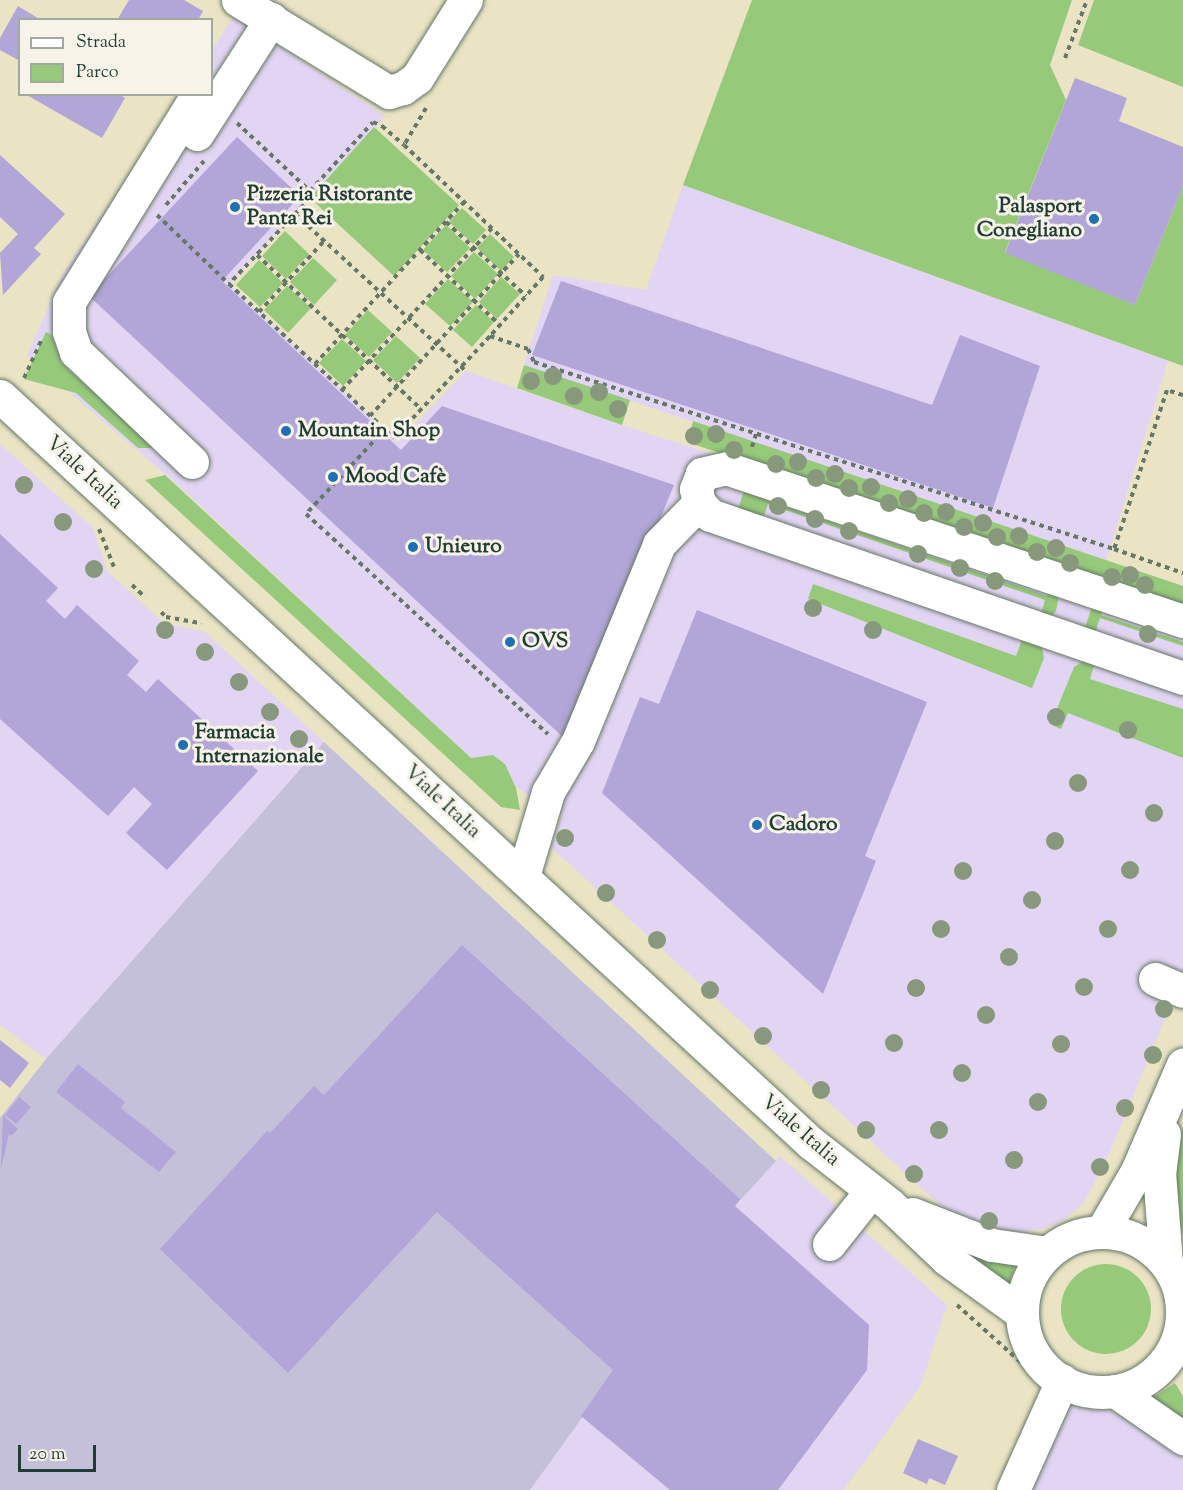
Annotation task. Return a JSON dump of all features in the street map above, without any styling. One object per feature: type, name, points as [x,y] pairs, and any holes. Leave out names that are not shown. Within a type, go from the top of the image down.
[{"type":"main road","points":[[238,0],[264,10],[374,85],[389,92],[416,96],[417,78],[466,0]]},
{"type":"main road","points":[[194,158],[246,57],[264,10]]},
{"type":"main road","points":[[213,71],[215,67],[246,57]]},
{"type":"main road","points":[[192,462],[76,352],[69,332],[69,302],[197,96]]},
{"type":"main road","name":"Viale Italia","points":[[0,396],[811,1143],[880,1197],[947,1259],[1022,1313]]},
{"type":"main road","points":[[1183,621],[727,468],[702,474],[696,489],[699,503],[710,515],[1183,678]]},
{"type":"main road","points":[[523,876],[548,792],[572,752],[659,544],[699,503]]},
{"type":"main road","points":[[1102,1231],[1137,1171],[1167,1106],[1183,1064]]},
{"type":"main road","points":[[1166,1263],[1159,1172],[1167,1106]]},
{"type":"main road","points":[[829,1244],[880,1197]]},
{"type":"main road","name":"Viale Italia","points":[[880,1197],[992,1245],[1047,1253]]},
{"type":"main road","points":[[1013,1490],[1049,1380],[1027,1340],[1022,1313],[1029,1281],[1047,1253],[1072,1238],[1102,1231],[1126,1235],[1148,1246],[1166,1263],[1179,1287],[1182,1312],[1180,1346],[1154,1374],[1115,1391],[1087,1391],[1049,1380]]},
{"type":"main road","points":[[1115,1391],[1183,1438]]},
{"type":"path","points":[[1065,58],[1087,0]]},
{"type":"path","points":[[404,145],[416,96]]},
{"type":"path","points":[[231,117],[310,191]]},
{"type":"path","points":[[382,126],[388,117]]},
{"type":"path","points":[[194,158],[198,172],[156,216],[394,438],[543,277],[404,145],[382,126],[373,122],[310,191],[310,198],[229,284]]},
{"type":"path","points":[[315,364],[464,202]]},
{"type":"path","points":[[294,214],[460,368],[466,371]]},
{"type":"path","points":[[446,222],[526,296]]},
{"type":"path","points":[[342,390],[492,228]]},
{"type":"path","points":[[259,312],[324,241]]},
{"type":"path","points":[[420,250],[500,325]]},
{"type":"path","points":[[370,416],[519,254]]},
{"type":"path","points":[[257,255],[422,409]]},
{"type":"path","points":[[490,336],[528,349],[534,362],[1183,573]]},
{"type":"path","points":[[1114,549],[1167,390],[1183,395]]},
{"type":"path","points":[[385,429],[306,514],[557,743],[572,752]]},
{"type":"path","points":[[109,563],[114,567]]},
{"type":"path","points":[[132,585],[145,597]]},
{"type":"path","points":[[161,612],[166,617]]},
{"type":"path","points":[[947,1297],[1049,1380]]},
{"type":"shaded area","points":[[234,16],[385,116],[229,284],[398,442],[466,371],[622,425],[1183,605],[1183,975],[1108,1157],[1083,1204],[1062,1221],[1039,1230],[1009,1233],[963,1223],[941,1206],[551,847],[561,816],[471,758],[180,487],[27,356],[62,275],[181,96],[213,96],[213,48]]},
{"type":"shaded area","points":[[683,185],[1168,361],[1106,561],[524,365],[553,275],[646,290]]},
{"type":"shaded area","points":[[0,444],[93,528],[107,571],[164,623],[205,632],[324,742],[46,1059],[0,1025]]},
{"type":"shaded area","points":[[324,742],[776,1161],[735,1206],[530,1490],[0,1490],[0,1118],[46,1059]]},
{"type":"shaded area","points":[[780,1156],[947,1305],[921,1385],[863,1464],[843,1490],[530,1490],[735,1206]]},
{"type":"shaded area","points":[[1084,1402],[1118,1414],[1183,1454],[1183,1490],[1027,1490],[1068,1408]]},
{"type":"green space","points":[[752,0],[1072,0],[1050,65],[1066,100],[1005,252],[1135,305],[1183,186],[1183,366],[683,185]]},
{"type":"green space","points":[[1094,0],[1183,0],[1183,87],[1078,45]]},
{"type":"green space","points":[[374,127],[459,205],[394,276],[310,198]]},
{"type":"green space","points":[[462,208],[486,230],[473,244],[449,222]]},
{"type":"green space","points":[[446,225],[470,248],[447,272],[423,250]]},
{"type":"green space","points":[[285,231],[309,254],[286,279],[262,256]]},
{"type":"green space","points":[[490,234],[514,257],[501,271],[477,248]]},
{"type":"green space","points":[[474,252],[498,274],[475,299],[451,276]]},
{"type":"green space","points":[[313,258],[337,280],[314,305],[290,282]]},
{"type":"green space","points":[[259,260],[283,283],[260,307],[236,285]]},
{"type":"green space","points":[[501,277],[520,294],[497,319],[479,302]]},
{"type":"green space","points":[[448,279],[473,302],[450,326],[425,304]]},
{"type":"green space","points":[[287,286],[311,308],[288,333],[264,310]]},
{"type":"green space","points":[[476,305],[494,322],[472,347],[453,330]]},
{"type":"green space","points":[[368,310],[392,332],[369,357],[345,335]]},
{"type":"green space","points":[[46,332],[52,335],[61,362],[144,439],[161,443],[159,448],[138,448],[76,393],[24,379]]},
{"type":"green space","points":[[396,336],[420,358],[397,383],[373,360]]},
{"type":"green space","points":[[342,339],[366,361],[343,386],[319,363]]},
{"type":"green space","points":[[524,365],[630,400],[622,425],[517,388]]},
{"type":"green space","points":[[693,421],[1183,586],[1183,609],[687,442]]},
{"type":"green space","points":[[165,475],[471,758],[493,755],[505,764],[516,788],[520,810],[501,807],[145,480]]},
{"type":"green space","points":[[746,486],[771,495],[769,501],[1047,596],[1050,589],[1059,595],[1056,611],[1052,616],[1040,618],[1045,600],[768,504],[762,522],[736,514]]},
{"type":"green space","points":[[813,584],[1016,656],[1023,637],[1042,647],[1044,658],[1032,688],[808,599]]},
{"type":"green space","points":[[1092,607],[1103,608],[1101,615],[1183,642],[1183,646],[1100,618],[1094,636],[1084,630]]},
{"type":"green space","points":[[1086,659],[1095,662],[1090,679],[1183,709],[1183,758],[1068,713],[1061,729],[1054,726],[1052,721],[1074,667]]},
{"type":"green space","points":[[1183,1127],[1183,1237],[1175,1197],[1178,1143]]},
{"type":"green space","points":[[951,1246],[1017,1260],[1009,1284]]},
{"type":"green space","points":[[1106,1264],[1123,1268],[1138,1277],[1147,1292],[1151,1309],[1147,1326],[1138,1341],[1123,1350],[1106,1354],[1089,1350],[1074,1341],[1065,1326],[1061,1309],[1065,1292],[1074,1277],[1089,1268]]},
{"type":"green space","points":[[1175,1383],[1183,1396],[1183,1425],[1147,1402]]},
{"type":"building","points":[[129,0],[184,0],[203,11],[199,18],[118,18]]},
{"type":"building","points":[[18,6],[38,18],[18,18],[18,60],[0,50],[0,38]]},
{"type":"building","name":"Palasport Conegliano","points":[[1075,78],[1127,98],[1119,121],[1183,147],[1183,186],[1135,305],[1005,253]]},
{"type":"building","points":[[28,96],[122,96],[125,98],[102,138]]},
{"type":"building","points":[[237,137],[300,196],[222,281],[401,450],[442,406],[674,485],[574,730],[565,739],[89,296]]},
{"type":"building","points":[[0,155],[65,214],[34,248],[41,254],[3,295],[0,253],[18,234],[0,217]]},
{"type":"building","points":[[561,281],[932,405],[960,335],[1040,366],[993,508],[532,355]]},
{"type":"building","points":[[0,534],[58,588],[46,601],[65,619],[77,605],[139,661],[127,675],[146,692],[158,679],[258,771],[167,870],[126,833],[152,804],[134,787],[108,816],[0,719]]},
{"type":"building","name":"Cadoro","points":[[697,610],[927,702],[865,856],[876,861],[823,994],[602,793],[640,697],[659,704]]},
{"type":"building","points":[[462,945],[740,1199],[735,1206],[869,1325],[867,1370],[778,1490],[670,1490],[581,1416],[613,1370],[437,1212],[288,1373],[160,1249],[267,1131],[270,1133],[314,1086],[324,1095]]},
{"type":"building","points":[[0,1040],[29,1063],[10,1088],[0,1080]]},
{"type":"building","points":[[78,1064],[125,1102],[121,1108],[176,1152],[159,1172],[56,1092]]},
{"type":"building","points":[[19,1097],[31,1107],[16,1124],[5,1115]]},
{"type":"building","points":[[3,1115],[18,1129],[11,1136],[9,1134],[1,1169]]},
{"type":"building","points":[[918,1439],[958,1456],[945,1485],[929,1478],[927,1484],[903,1473]]},
{"type":"place","name":"Pizzeria Ristorante Panta Rei","points":[[235,207]]},
{"type":"place","name":"Palasport Conegliano","points":[[1094,219]]},
{"type":"place","name":"Mountain Shop","points":[[286,431]]},
{"type":"place","name":"Mood Cafè","points":[[333,477]]},
{"type":"place","name":"Unieuro","points":[[413,547]]},
{"type":"place","name":"OVS","points":[[510,642]]},
{"type":"place","name":"Farmacia Internazionale","points":[[183,745]]},
{"type":"place","name":"Cadoro","points":[[757,825]]}]
